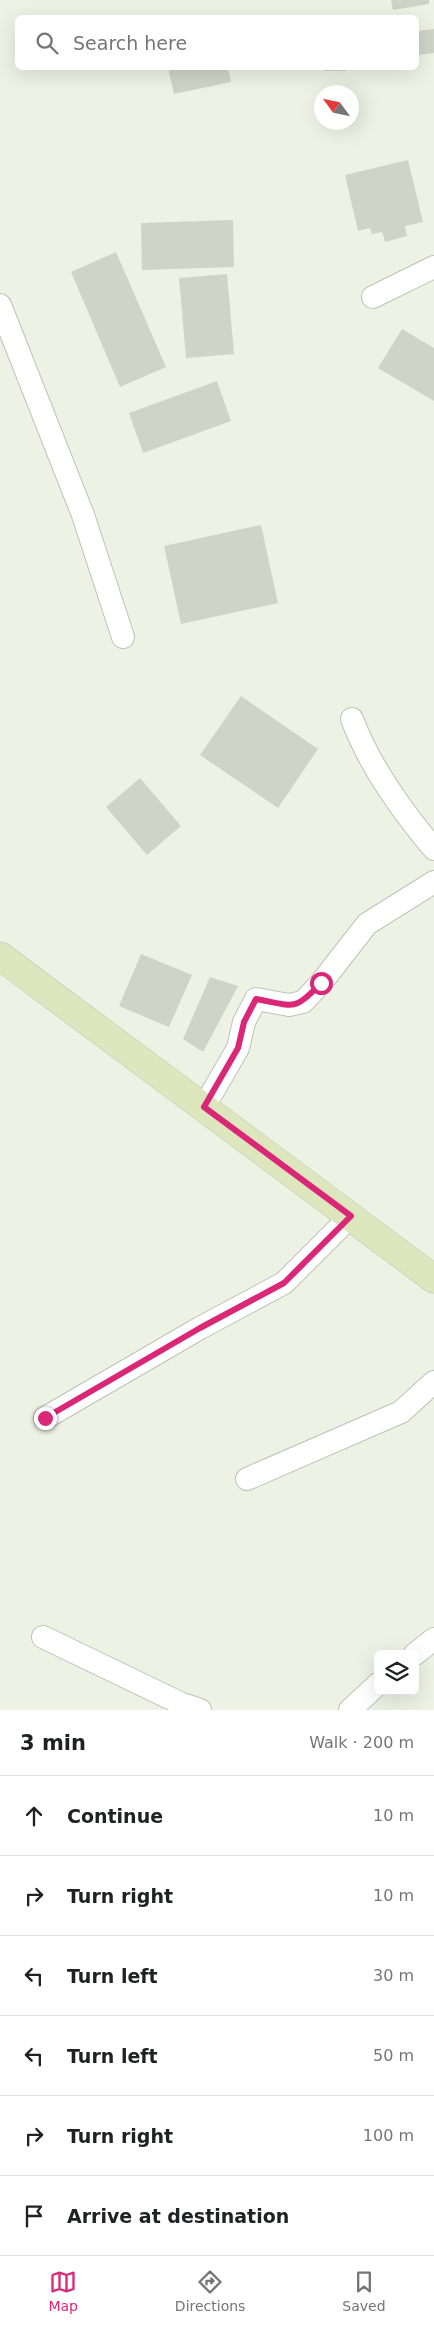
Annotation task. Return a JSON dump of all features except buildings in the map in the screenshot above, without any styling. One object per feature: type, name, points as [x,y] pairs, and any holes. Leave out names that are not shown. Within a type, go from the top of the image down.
[{"type":"main road","points":[[0,956],[434,1279]]},
{"type":"street","points":[[373,298],[434,267]]},
{"type":"street","points":[[0,305],[83,515],[123,637]]},
{"type":"street","points":[[352,719],[362,745],[392,794],[434,849]]},
{"type":"street","points":[[204,1107],[238,1048],[244,1022],[256,999],[289,1005],[303,1002],[321,983],[367,924],[434,882]]},
{"type":"street","points":[[45,1418],[200,1328],[284,1283],[351,1216]]},
{"type":"street","points":[[246,1479],[401,1412],[434,1382]]},
{"type":"street","points":[[43,1637],[182,1704],[200,1710]]},
{"type":"street","points":[[350,1710],[374,1688]]},
{"type":"route","points":[[45,1418],[200,1328],[284,1283],[351,1216],[204,1107],[238,1048],[244,1022],[256,999],[289,1005],[303,1002],[321,983]]}]
